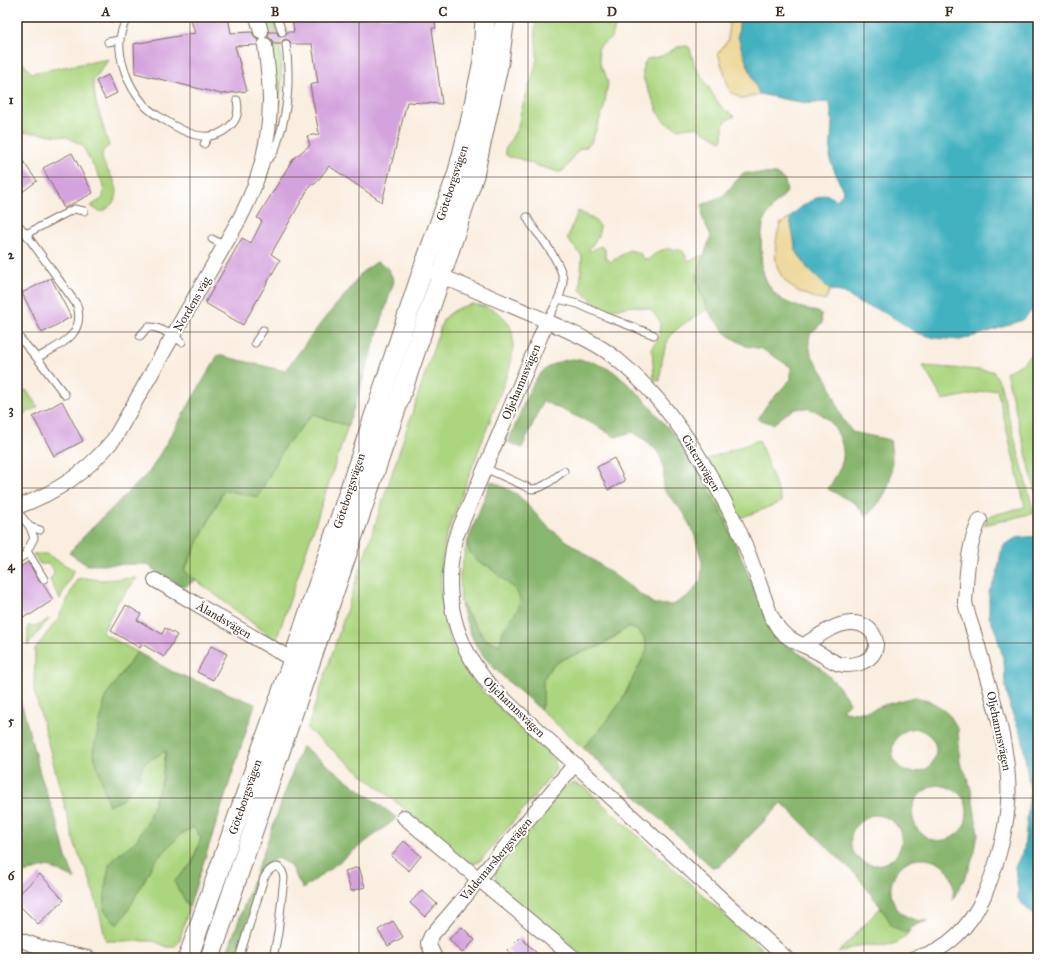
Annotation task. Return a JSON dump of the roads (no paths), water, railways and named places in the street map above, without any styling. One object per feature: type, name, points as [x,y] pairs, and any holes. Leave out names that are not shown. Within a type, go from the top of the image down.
[{"type":"main road","name":"Göteborgsvägen","points":[[188,958],[293,660],[423,269],[457,175],[483,62],[485,17]]},
{"type":"main road","name":"Göteborgsvägen","points":[[210,958],[474,175],[499,62],[505,17]]},
{"type":"street","name":"Nordens väg","points":[[17,507],[34,501],[73,480],[93,463],[114,439],[178,339],[254,190],[263,162],[268,139],[270,98],[263,38],[257,17]]},
{"type":"street","points":[[423,269],[547,321]]},
{"type":"street","name":"Oljehamnsvägen","points":[[547,321],[455,539],[451,557],[450,573],[454,620],[458,634],[475,668],[494,690],[786,958]]},
{"type":"street","name":"Cisternvägen","points":[[547,321],[584,338],[613,356],[643,383],[665,408],[698,456],[734,520],[772,616],[779,629],[790,638],[839,664],[848,665],[864,662],[875,653],[877,645],[872,632],[866,626],[851,623],[835,628],[804,645]]},
{"type":"street","name":"Oljehamnsvägen","points":[[920,958],[951,941],[971,919],[979,907],[995,867],[1002,842],[1006,816],[1008,780],[1004,750],[995,706],[965,601],[970,551],[975,530],[980,520]]},
{"type":"street","name":"Ålandsvägen","points":[[155,580],[293,660]]},
{"type":"street","name":"Valdemarsbergsvägen","points":[[435,958],[428,943],[431,936],[575,764]]},
{"type":"street","points":[[404,817],[574,958]]},
{"type":"street","points":[[17,939],[48,954],[89,958]]},
{"type":"lane","points":[[136,17],[126,19],[120,40],[121,54],[126,75],[132,88],[142,103],[149,110],[185,132],[197,136],[208,137],[221,132],[233,124],[237,118],[239,110],[237,100]]},
{"type":"lane","points":[[277,17],[282,32]]},
{"type":"lane","points":[[108,42],[120,40]]},
{"type":"lane","points":[[263,162],[269,159],[274,153],[286,112],[289,85],[286,44]]},
{"type":"lane","points":[[204,144],[208,137]]},
{"type":"lane","points":[[26,234],[74,209],[84,211]]},
{"type":"lane","points":[[527,217],[531,227],[542,238],[556,260],[564,279],[558,299],[547,321]]},
{"type":"lane","points":[[17,223],[77,305],[80,315],[79,323],[75,332],[67,340],[37,358]]},
{"type":"lane","points":[[212,239],[225,246]]},
{"type":"lane","points":[[558,299],[578,304],[654,335]]},
{"type":"lane","points":[[140,336],[148,327],[153,327],[178,339]]},
{"type":"lane","points":[[255,343],[263,330]]},
{"type":"lane","points":[[17,335],[37,358],[65,395]]},
{"type":"lane","points":[[485,468],[531,489],[536,489],[547,484],[564,471]]},
{"type":"lane","points":[[17,511],[30,527],[34,538],[24,555],[17,560]]},
{"type":"lane","points":[[30,527],[40,530]]},
{"type":"lane","points":[[27,551],[44,579]]},
{"type":"lane","points":[[239,958],[264,878],[268,870],[274,867],[279,868],[283,872],[284,878],[278,933],[273,958]]},
{"type":"lane","points":[[1006,958],[1038,956]]},
{"type":"water","points":[[740,17],[1038,17],[1038,304],[1023,320],[960,340],[935,338],[917,333],[877,309],[860,304],[845,293],[830,290],[808,269],[796,251],[790,218],[801,207],[821,196],[826,194],[836,200],[842,195],[843,191],[830,160],[832,121],[830,103],[807,103],[759,94],[738,36]]},
{"type":"water","points":[[1038,536],[1038,917],[1032,914],[1018,899],[1015,867],[1024,849],[1030,791],[1022,737],[1010,708],[1005,682],[1004,662],[996,632],[989,617],[989,592],[997,575],[1002,546],[1016,538]]}]
